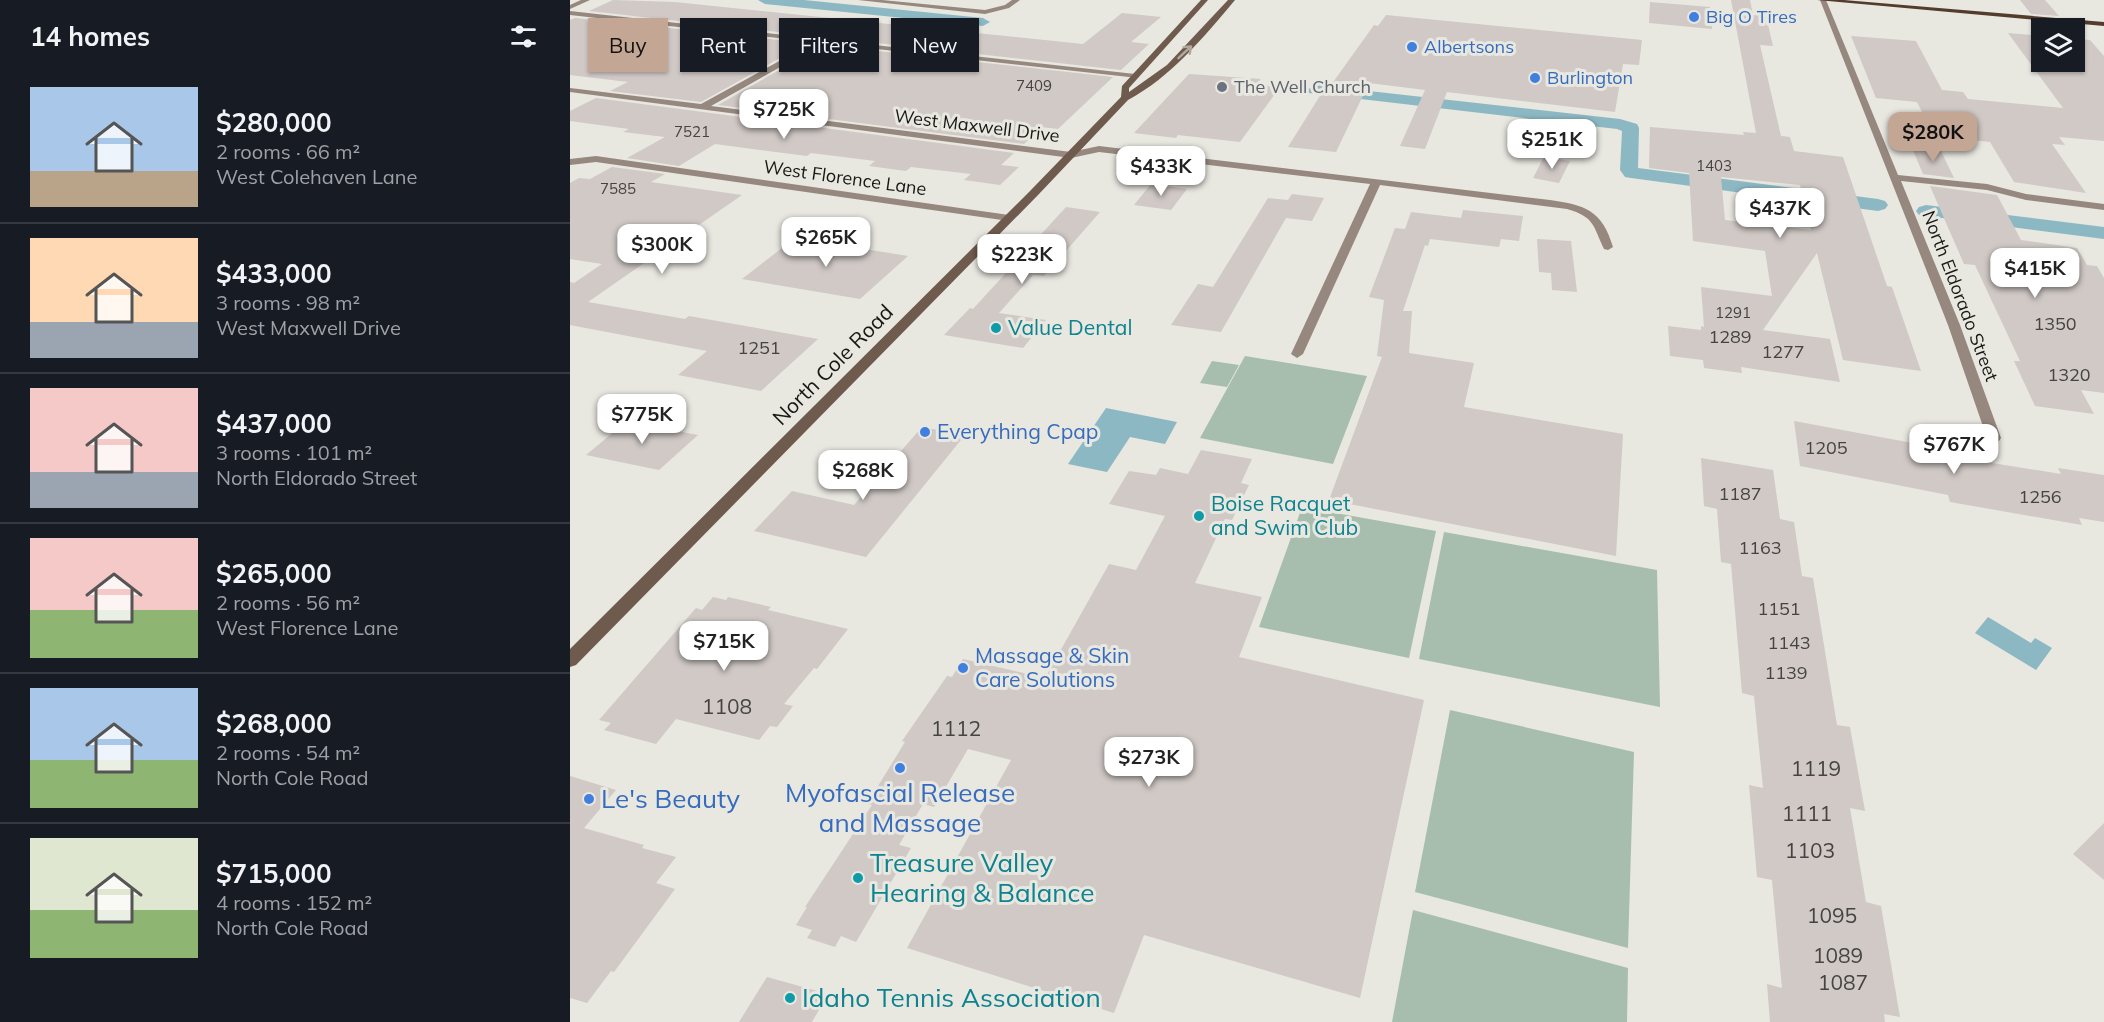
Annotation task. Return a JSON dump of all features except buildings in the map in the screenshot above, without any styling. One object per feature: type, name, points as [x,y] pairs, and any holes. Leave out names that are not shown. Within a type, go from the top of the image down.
[{"type":"main road","name":"North Cole Road","points":[[1125,98],[1125,88],[1205,0]]},
{"type":"main road","name":"North Cole Road","points":[[570,660],[1010,218],[1125,98],[1143,90],[1195,42],[1206,25],[1232,0]]},
{"type":"main road","points":[[1822,0],[2103,25]]},
{"type":"street","points":[[570,7],[587,0]]},
{"type":"street","points":[[861,0],[977,12],[994,11],[1007,7],[1017,0]]},
{"type":"street","name":"North Eldorado Street","points":[[1822,0],[1954,324],[1994,438]]},
{"type":"street","points":[[570,13],[779,36]]},
{"type":"street","points":[[879,47],[1135,76]]},
{"type":"street","points":[[702,107],[779,65]]},
{"type":"street","name":"West Maxwell Drive","points":[[570,90],[1071,155],[1099,149],[1568,207],[1593,216],[1600,225],[1608,247]]},
{"type":"street","points":[[570,97],[582,92]]},
{"type":"street","name":"West Florence Lane","points":[[570,162],[596,159],[1010,218]]},
{"type":"street","points":[[1894,177],[1987,187],[2026,197],[2104,207]]},
{"type":"street","points":[[1297,354],[1376,182]]},
{"type":"green space","points":[[1245,356],[1367,376],[1333,464],[1200,438]]},
{"type":"green space","points":[[1212,361],[1239,365],[1227,387],[1200,383]]},
{"type":"green space","points":[[1302,507],[1436,531],[1409,658],[1259,627]]},
{"type":"green space","points":[[1444,532],[1657,570],[1660,707],[1419,659]]},
{"type":"green space","points":[[1450,710],[1634,752],[1628,948],[1415,892]]},
{"type":"green space","points":[[1413,910],[1628,968],[1627,1022],[1392,1022]]},
{"type":"water","points":[[1106,408],[1177,422],[1165,444],[1130,437],[1107,472],[1068,464]]},
{"type":"water","points":[[1988,617],[2031,643],[2035,638],[2052,648],[2036,670],[1975,633]]},
{"type":"waterway","points":[[765,0],[983,22]]},
{"type":"waterway","points":[[1315,90],[1620,124],[1631,128],[1629,170],[1631,173],[1878,205]]},
{"type":"waterway","points":[[1926,211],[2104,233]]},
{"type":"place","name":"Big O Tires","points":[[1694,17]]},
{"type":"place","name":"Albertsons","points":[[1412,47]]},
{"type":"place","name":"Burlington","points":[[1535,78]]},
{"type":"place","name":"The Well Church","points":[[1222,87]]},
{"type":"place","name":"Value Dental","points":[[996,328]]},
{"type":"place","name":"Everything Cpap","points":[[925,432]]},
{"type":"place","name":"Boise Racquet and Swim Club","points":[[1199,516]]},
{"type":"place","name":"Massage & Skin Care Solutions","points":[[963,668]]},
{"type":"place","name":"Myofascial Release and Massage","points":[[900,768]]},
{"type":"place","name":"Le's Beauty","points":[[589,799]]},
{"type":"place","name":"Treasure Valley Hearing & Balance","points":[[858,878]]},
{"type":"place","name":"Idaho Tennis Association","points":[[790,998]]}]
